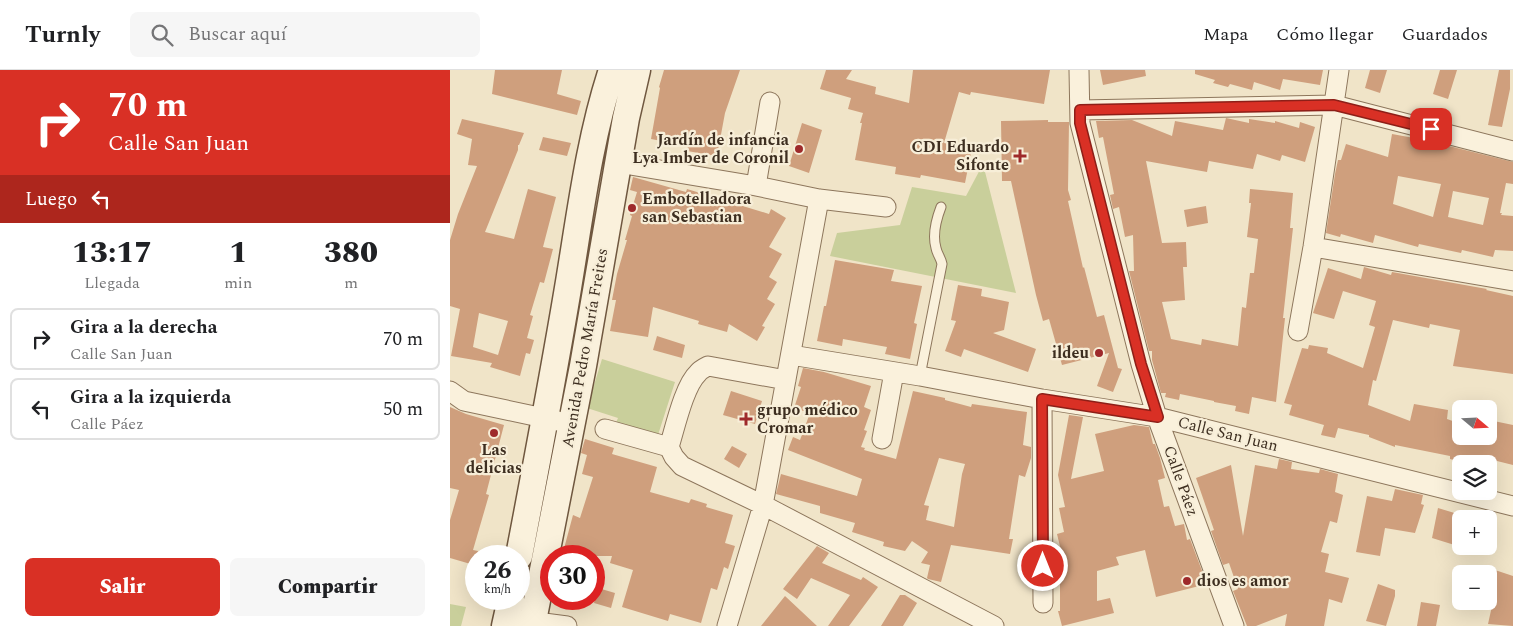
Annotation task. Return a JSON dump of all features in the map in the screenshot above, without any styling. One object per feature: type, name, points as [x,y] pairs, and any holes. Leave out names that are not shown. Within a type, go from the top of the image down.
[{"type":"street","name":"Avenida Pedro María Freites","points":[[521,545],[587,176],[604,94],[612,70]]},
{"type":"street","name":"Avenida Pedro María Freites","points":[[532,624],[583,366],[626,118],[637,70]]},
{"type":"street","name":"Calle Páez","points":[[1079,70],[1080,123],[1141,364],[1158,417],[1234,626]]},
{"type":"street","points":[[1298,331],[1313,247],[1339,70]]},
{"type":"street","points":[[756,186],[770,102]]},
{"type":"street","points":[[1080,110],[1334,105],[1513,151]]},
{"type":"street","points":[[618,163],[756,186],[819,199],[886,207]]},
{"type":"street","points":[[727,626],[762,505],[819,199]]},
{"type":"street","points":[[1313,247],[1513,281]]},
{"type":"street","name":"Calle San Juan","points":[[791,355],[920,376],[1042,399],[1158,417],[1513,506]]},
{"type":"street","points":[[786,380],[708,366],[698,372],[686,392],[669,447],[674,457],[682,466],[762,505],[994,626]]},
{"type":"street","points":[[882,439],[894,372]]},
{"type":"street","points":[[450,391],[464,401],[571,424]]},
{"type":"street","points":[[1042,399],[1043,603]]},
{"type":"street","points":[[605,429],[669,447]]},
{"type":"street","points":[[508,614],[532,624],[567,626]]},
{"type":"lane","points":[[920,376],[942,264],[936,250],[934,237],[936,220],[941,208]]},
{"type":"green space","points":[[983,164],[1016,293],[830,256],[837,233],[900,225],[912,187],[966,196]]},
{"type":"green space","points":[[602,359],[675,382],[657,438],[615,425],[618,418],[587,408]]},
{"type":"green space","points":[[450,604],[465,607],[461,626],[450,626]]},
{"type":"building","points":[[495,70],[562,70],[557,94],[581,101],[577,115],[492,94]]},
{"type":"building","points":[[664,70],[740,70],[725,113],[717,156],[687,151],[688,146],[651,139],[659,87]]},
{"type":"building","points":[[826,70],[852,70],[846,79],[876,87],[875,94],[909,103],[913,70],[1050,70],[1044,104],[971,92],[970,95],[959,92],[944,143],[972,148],[965,183],[921,175],[920,178],[895,174],[896,167],[855,160],[863,113],[848,109],[851,98],[820,89]]},
{"type":"building","points":[[1100,70],[1145,70],[1146,76],[1103,85]]},
{"type":"building","points":[[1195,70],[1323,70],[1320,85],[1283,79],[1280,90],[1254,82],[1252,90],[1230,84],[1228,87],[1213,83],[1215,80],[1195,74]]},
{"type":"building","points":[[1370,70],[1387,70],[1380,93],[1365,88]]},
{"type":"building","points":[[1440,70],[1457,70],[1448,99],[1433,94]]},
{"type":"building","points":[[1499,70],[1510,70],[1510,89],[1502,127],[1488,125]]},
{"type":"building","points":[[1226,118],[1249,123],[1249,119],[1275,123],[1275,121],[1299,128],[1300,122],[1315,127],[1305,162],[1282,155],[1280,161],[1257,154],[1253,169],[1209,161],[1207,172],[1146,161],[1162,243],[1186,242],[1187,267],[1183,267],[1185,300],[1162,302],[1171,339],[1201,345],[1202,339],[1238,346],[1242,307],[1246,308],[1250,273],[1254,273],[1258,239],[1247,237],[1251,203],[1249,203],[1250,189],[1293,193],[1290,228],[1293,228],[1276,402],[1252,397],[1249,414],[1235,411],[1236,406],[1180,394],[1179,400],[1165,397],[1166,393],[1161,393],[1152,360],[1152,351],[1149,351],[1129,271],[1134,271],[1133,235],[1125,237],[1119,207],[1113,209],[1110,195],[1114,194],[1103,137],[1099,138],[1096,121],[1132,120],[1172,136],[1175,121],[1223,130]]},
{"type":"building","points":[[462,119],[524,133],[485,232],[514,239],[528,189],[556,197],[543,247],[553,249],[544,283],[540,282],[530,315],[533,316],[527,338],[534,340],[530,354],[526,353],[520,376],[490,367],[492,363],[451,356],[460,309],[450,306],[450,240],[477,166],[468,165],[472,139],[457,134]],"holes":[[[479,313],[508,321],[498,355],[473,347]]]},
{"type":"building","points":[[1048,120],[1048,122],[1069,122],[1068,190],[1071,200],[1068,201],[1083,268],[1097,317],[1104,315],[1118,368],[1122,369],[1113,392],[1097,386],[1109,353],[1062,365],[1049,319],[1043,321],[1011,181],[1002,181],[1001,121]]},
{"type":"building","points":[[802,123],[822,130],[809,173],[789,166]]},
{"type":"building","points":[[1392,134],[1425,140],[1513,162],[1513,184],[1506,183],[1500,213],[1502,213],[1501,215],[1513,216],[1513,251],[1495,250],[1493,257],[1462,250],[1461,253],[1419,244],[1418,247],[1375,235],[1373,243],[1341,234],[1340,237],[1326,233],[1338,160],[1341,160],[1346,144],[1388,157]],"holes":[[[1398,176],[1441,184],[1433,217],[1393,204]],[[1453,191],[1489,198],[1483,225],[1448,217]]]},
{"type":"building","points":[[543,137],[571,143],[567,156],[539,150]]},
{"type":"building","points":[[633,177],[686,192],[687,189],[769,214],[771,209],[786,218],[769,247],[782,254],[769,277],[777,282],[767,299],[775,304],[762,326],[765,327],[757,341],[729,324],[727,332],[698,324],[699,321],[653,307],[648,337],[610,331],[616,300],[612,300],[617,274],[627,240],[625,240],[632,216],[630,215],[637,192],[630,190]]},
{"type":"building","points":[[1206,206],[1208,223],[1187,227],[1184,210]]},
{"type":"building","points":[[835,260],[894,270],[891,281],[922,286],[914,323],[917,324],[910,359],[885,354],[887,347],[843,339],[842,346],[817,341]]},
{"type":"building","points":[[1364,267],[1391,275],[1392,272],[1487,289],[1513,296],[1513,374],[1453,366],[1460,330],[1430,324],[1429,328],[1393,320],[1376,381],[1373,380],[1368,405],[1410,421],[1414,404],[1448,410],[1447,419],[1452,421],[1452,445],[1498,445],[1498,422],[1513,425],[1513,465],[1497,461],[1497,455],[1452,455],[1452,460],[1450,456],[1395,445],[1395,447],[1369,437],[1369,435],[1338,428],[1335,438],[1321,435],[1324,425],[1289,415],[1292,405],[1284,403],[1302,348],[1308,349],[1309,345],[1328,348],[1327,353],[1363,368],[1375,327],[1369,325],[1376,301],[1343,291],[1334,319],[1313,313],[1328,268],[1361,279]]},
{"type":"building","points":[[958,285],[982,289],[981,296],[1009,302],[1004,330],[993,333],[1036,349],[1028,372],[964,349],[961,357],[945,351],[956,321],[951,320]]},
{"type":"building","points":[[657,336],[685,345],[682,358],[653,350]]},
{"type":"building","points":[[803,368],[824,372],[871,386],[864,407],[871,410],[864,430],[867,431],[861,447],[865,448],[864,450],[896,459],[913,391],[945,398],[945,400],[971,407],[972,404],[1027,412],[1023,445],[1031,447],[1031,458],[1025,477],[1019,475],[1009,539],[1013,539],[1010,554],[951,545],[941,582],[928,579],[930,565],[921,563],[928,552],[912,541],[905,551],[883,546],[884,542],[852,532],[855,523],[820,513],[820,506],[776,494],[781,474],[857,496],[862,479],[788,450],[793,437],[800,440],[810,413],[794,408],[801,387],[798,386]],"holes":[[[939,458],[965,464],[954,527],[926,520],[929,506],[924,505]]]},
{"type":"building","points":[[731,391],[762,401],[755,424],[723,415]]},
{"type":"building","points":[[450,407],[466,414],[504,425],[486,494],[489,495],[474,545],[465,545],[465,562],[450,558],[450,520],[459,490],[450,488]]},
{"type":"building","points":[[1069,415],[1083,417],[1071,479],[1104,471],[1095,434],[1134,425],[1149,427],[1165,478],[1158,480],[1164,507],[1169,506],[1175,526],[1184,524],[1187,540],[1190,539],[1207,584],[1156,597],[1145,550],[1116,557],[1119,565],[1097,571],[1097,601],[1110,598],[1114,613],[1062,626],[1058,611],[1060,611],[1060,571],[1065,571],[1057,534],[1064,532],[1059,508],[1065,507],[1058,475]]},
{"type":"building","points":[[585,439],[614,448],[612,454],[657,467],[650,492],[689,503],[691,499],[707,504],[706,507],[733,515],[725,543],[735,546],[728,569],[724,567],[717,590],[711,588],[701,623],[670,614],[668,621],[622,607],[633,570],[610,563],[612,556],[605,556],[605,545],[565,545],[573,515],[580,518],[593,477],[582,474],[587,455],[581,453]]},
{"type":"building","points":[[732,446],[747,454],[739,468],[724,459]]},
{"type":"building","points":[[1279,459],[1292,462],[1291,469],[1319,473],[1320,469],[1338,474],[1335,492],[1343,495],[1337,523],[1330,521],[1321,552],[1329,554],[1325,572],[1349,578],[1342,603],[1329,599],[1324,626],[1285,626],[1287,614],[1256,626],[1247,626],[1233,591],[1238,589],[1229,563],[1223,565],[1211,531],[1214,530],[1196,478],[1231,465],[1243,536],[1255,465],[1277,469]]},
{"type":"building","points":[[1395,489],[1423,495],[1421,504],[1424,505],[1415,533],[1385,528],[1380,556],[1356,552],[1367,496],[1392,501]]},
{"type":"building","points":[[1438,508],[1452,512],[1452,544],[1432,538]]},
{"type":"building","points":[[817,546],[829,553],[822,563],[861,580],[863,577],[878,587],[849,626],[828,626],[850,595],[811,578],[797,599],[783,589]]},
{"type":"building","points":[[1497,571],[1513,576],[1513,626],[1488,624],[1491,610],[1497,610]]},
{"type":"building","points":[[1378,584],[1395,590],[1386,626],[1366,621]]},
{"type":"building","points":[[605,590],[615,593],[611,608],[605,606]]},
{"type":"building","points":[[900,595],[905,595],[917,603],[903,626],[881,626]]},
{"type":"building","points":[[785,596],[817,626],[761,626]]},
{"type":"building","points":[[1421,602],[1440,605],[1436,626],[1417,626]]},
{"type":"place","name":"Jardín de infancia Lya Imber de Coronil","points":[[799,149]]},
{"type":"place","name":"CDI Eduardo Sifonte","points":[[1020,156]]},
{"type":"place","name":"Embotelladora san Sebastian","points":[[632,208]]},
{"type":"place","name":"ildeu","points":[[1099,353]]},
{"type":"place","name":"grupo médico Cromar","points":[[746,419]]},
{"type":"place","name":"Las delicias","points":[[494,433]]},
{"type":"place","name":"dios es amor","points":[[1187,581]]},
{"type":"route","points":[[1043,566],[1042,399],[1158,417],[1141,364],[1080,123],[1080,110],[1334,105],[1431,129]]}]
